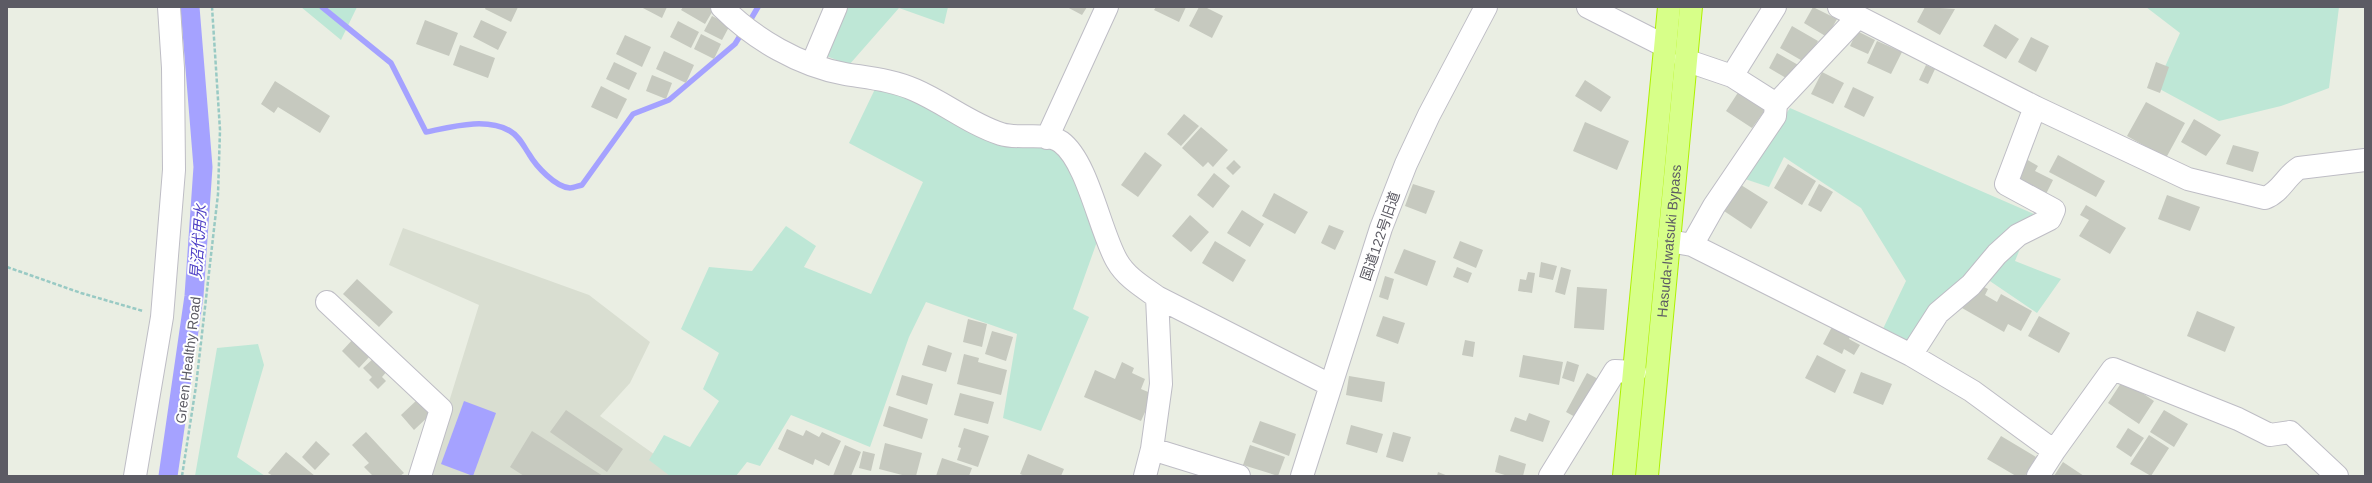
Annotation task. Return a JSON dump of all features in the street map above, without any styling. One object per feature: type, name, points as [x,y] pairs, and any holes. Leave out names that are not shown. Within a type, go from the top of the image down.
[{"type":"highway","name":"Hasuda-Iwatsuki Bypass","points":[[1624,476],[1635,372],[1668,7]]},
{"type":"highway","name":"Hasuda-Iwatsuki Bypass","points":[[1647,476],[1691,7]]},
{"type":"street","points":[[135,476],[162,317],[174,170],[173,68],[169,7]]},
{"type":"street","points":[[722,7],[753,34],[812,64],[844,74],[877,78],[915,90],[972,122],[1003,135],[1047,138],[1059,141],[1070,150],[1101,217],[1117,262],[1136,282],[1157,297],[1330,385]]},
{"type":"street","points":[[812,64],[836,7]]},
{"type":"street","points":[[1047,138],[1107,7]]},
{"type":"street","name":"国道122号旧道","points":[[1302,476],[1381,228],[1406,164],[1429,115],[1486,7]]},
{"type":"street","points":[[1588,7],[1665,46]]},
{"type":"street","points":[[1732,76],[1775,7]]},
{"type":"street","points":[[1839,7],[1857,18],[2035,107],[2188,179],[2265,198],[2274,195],[2291,173],[2299,168],[2365,160]]},
{"type":"street","points":[[1692,245],[1714,206],[1774,116],[1776,104],[1857,18]]},
{"type":"street","points":[[1685,60],[1732,76],[1776,104]]},
{"type":"street","points":[[1912,355],[1938,313],[1971,285],[1997,254],[2018,235],[2050,219],[2054,210],[2006,184],[2035,107]]},
{"type":"street","points":[[1669,241],[1692,245],[1912,355],[1972,391],[2054,451]]},
{"type":"street","points":[[1145,476],[1152,449],[1161,384],[1157,297]]},
{"type":"street","points":[[327,302],[441,409],[420,476]]},
{"type":"street","points":[[2038,476],[2054,451],[2113,370],[2238,419],[2270,435],[2290,432],[2337,476]]},
{"type":"street","points":[[1550,476],[1615,371],[1635,372]]},
{"type":"street","points":[[1152,449],[1239,476]]},
{"type":"path","name":"Green Healthy Road","points":[[182,476],[196,386],[218,194],[220,130],[212,7]]},
{"type":"path","points":[[7,267],[82,293],[162,317]]},
{"type":"shaded area","points":[[403,228],[589,295],[650,342],[630,383],[600,416],[685,476],[426,476],[479,305],[389,265]]},
{"type":"shaded area","points":[[464,401],[496,413],[473,476],[441,464]]},
{"type":"green space","points":[[301,7],[357,7],[341,40]]},
{"type":"green space","points":[[845,7],[948,7],[944,24],[899,8],[849,65],[824,55]]},
{"type":"green space","points":[[2146,7],[2339,7],[2329,88],[2281,106],[2219,121],[2156,87],[2180,33]]},
{"type":"green space","points":[[875,89],[911,99],[1069,152],[1099,236],[1073,309],[1089,317],[1041,431],[1003,418],[1017,334],[926,302],[909,337],[870,447],[791,415],[760,466],[747,462],[736,476],[670,476],[649,460],[664,435],[690,447],[719,401],[703,389],[719,353],[681,329],[709,267],[752,271],[786,226],[816,246],[804,267],[871,294],[923,182],[849,143]]},
{"type":"green space","points":[[1790,108],[2034,214],[2015,261],[2061,279],[2037,313],[1981,275],[1913,345],[1881,333],[1906,281],[1861,208],[1784,157],[1769,187],[1742,178]]},
{"type":"green space","points":[[258,344],[264,365],[237,457],[265,476],[195,476],[217,348]]},
{"type":"building","points":[[486,7],[518,7],[511,22],[485,9]]},
{"type":"building","points":[[641,7],[667,7],[662,18]]},
{"type":"building","points":[[683,7],[715,7],[705,24],[681,10]]},
{"type":"building","points":[[1067,7],[1087,7],[1082,15]]},
{"type":"building","points":[[1156,7],[1186,7],[1179,22],[1154,10]]},
{"type":"building","points":[[1199,7],[1205,7],[1223,16],[1212,38],[1189,26]]},
{"type":"building","points":[[1813,7],[1837,19],[1827,37],[1804,23]]},
{"type":"building","points":[[1925,7],[1955,9],[1940,35],[1917,22]]},
{"type":"building","points":[[712,16],[730,25],[722,40],[704,31]]},
{"type":"building","points":[[425,20],[458,33],[449,56],[416,44]]},
{"type":"building","points":[[481,20],[507,32],[498,50],[473,37]]},
{"type":"building","points":[[678,21],[699,32],[691,48],[670,37]]},
{"type":"building","points":[[1995,24],[2019,39],[2006,59],[1983,46]]},
{"type":"building","points":[[1792,26],[1818,41],[1806,63],[1780,48]]},
{"type":"building","points":[[1857,31],[1875,40],[1868,54],[1850,46]]},
{"type":"building","points":[[701,34],[721,44],[714,59],[694,49]]},
{"type":"building","points":[[625,35],[651,47],[642,67],[616,54]]},
{"type":"building","points":[[2031,37],[2049,46],[2036,72],[2018,62]]},
{"type":"building","points":[[1877,41],[1902,52],[1891,74],[1867,63]]},
{"type":"building","points":[[460,45],[495,58],[488,78],[453,65]]},
{"type":"building","points":[[664,51],[694,65],[686,83],[656,69]]},
{"type":"building","points":[[1777,53],[1800,66],[1791,81],[1769,68]]},
{"type":"building","points":[[614,62],[637,73],[629,90],[606,79]]},
{"type":"building","points":[[2156,62],[2169,67],[2160,93],[2147,88]]},
{"type":"building","points":[[1926,65],[1935,69],[1928,84],[1919,80]]},
{"type":"building","points":[[1822,72],[1844,83],[1833,104],[1811,94]]},
{"type":"building","points":[[652,75],[672,83],[666,99],[646,91]]},
{"type":"building","points":[[1585,80],[1611,97],[1601,112],[1575,96]]},
{"type":"building","points":[[275,81],[330,116],[320,133],[278,107],[274,113],[261,104]]},
{"type":"building","points":[[601,86],[627,99],[617,119],[591,107]]},
{"type":"building","points":[[1853,87],[1874,97],[1864,117],[1844,107]]},
{"type":"building","points":[[1739,91],[1766,109],[1752,128],[1726,111]]},
{"type":"building","points":[[2146,102],[2185,123],[2166,158],[2127,136]]},
{"type":"building","points":[[1184,114],[1199,126],[1181,146],[1167,134]]},
{"type":"building","points":[[2194,119],[2221,135],[2206,156],[2181,142]]},
{"type":"building","points":[[1585,122],[1629,141],[1617,170],[1573,151]]},
{"type":"building","points":[[1201,127],[1228,150],[1213,167],[1208,162],[1203,167],[1182,148]]},
{"type":"building","points":[[2233,145],[2259,152],[2253,172],[2226,164]]},
{"type":"building","points":[[1145,152],[1162,165],[1138,197],[1121,185]]},
{"type":"building","points":[[2058,155],[2105,181],[2096,197],[2049,172]]},
{"type":"building","points":[[2026,159],[2038,166],[2035,171],[2053,180],[2045,196],[2015,180]]},
{"type":"building","points":[[1234,160],[1241,167],[1233,175],[1226,168]]},
{"type":"building","points":[[1788,164],[1816,181],[1802,205],[1774,188]]},
{"type":"building","points":[[1214,173],[1230,186],[1213,208],[1197,195]]},
{"type":"building","points":[[1413,184],[1435,191],[1426,214],[1405,206]]},
{"type":"building","points":[[1819,184],[1833,192],[1821,212],[1808,205]]},
{"type":"building","points":[[1741,185],[1768,202],[1751,229],[1724,211]]},
{"type":"building","points":[[1274,193],[1308,212],[1295,234],[1262,216]]},
{"type":"building","points":[[2167,195],[2200,207],[2190,231],[2158,219]]},
{"type":"building","points":[[2086,205],[2126,228],[2110,254],[2079,236],[2089,220],[2080,215]]},
{"type":"building","points":[[1242,210],[1264,224],[1250,247],[1227,233]]},
{"type":"building","points":[[1190,215],[1209,232],[1191,252],[1172,236]]},
{"type":"building","points":[[1329,225],[1344,231],[1335,250],[1321,243]]},
{"type":"building","points":[[1215,241],[1246,260],[1233,282],[1202,263]]},
{"type":"building","points":[[1460,241],[1483,250],[1476,268],[1453,258]]},
{"type":"building","points":[[1404,249],[1436,261],[1427,286],[1394,273]]},
{"type":"building","points":[[1541,262],[1557,266],[1553,280],[1539,277]]},
{"type":"building","points":[[1457,267],[1472,273],[1468,283],[1453,277]]},
{"type":"building","points":[[1561,267],[1571,270],[1565,295],[1555,292]]},
{"type":"building","points":[[1528,272],[1535,273],[1532,293],[1518,291],[1520,279],[1526,280]]},
{"type":"building","points":[[1385,276],[1394,279],[1388,300],[1379,297]]},
{"type":"building","points":[[357,279],[393,312],[379,327],[343,294]]},
{"type":"building","points":[[1976,283],[1988,289],[1985,295],[1997,302],[2001,294],[2032,311],[2021,331],[2008,324],[2004,332],[1962,308]]},
{"type":"building","points":[[1577,287],[1607,289],[1604,330],[1574,328]]},
{"type":"building","points":[[2197,311],[2235,327],[2225,352],[2187,336]]},
{"type":"building","points":[[1383,316],[1405,323],[1398,344],[1376,336]]},
{"type":"building","points":[[2039,316],[2070,333],[2059,353],[2028,336]]},
{"type":"building","points":[[968,319],[987,324],[982,347],[963,342]]},
{"type":"building","points":[[1833,325],[1851,335],[1849,339],[1860,345],[1854,355],[1844,349],[1842,354],[1823,344]]},
{"type":"building","points":[[992,331],[1013,337],[1006,361],[985,354]]},
{"type":"building","points":[[354,338],[371,355],[359,368],[342,351]]},
{"type":"building","points":[[1465,340],[1475,342],[1473,357],[1462,355]]},
{"type":"building","points":[[928,345],[952,353],[946,372],[922,365]]},
{"type":"building","points":[[964,354],[979,358],[978,362],[1007,370],[1001,395],[957,384]]},
{"type":"building","points":[[1523,355],[1563,362],[1559,385],[1519,377]]},
{"type":"building","points":[[1817,355],[1846,370],[1835,393],[1805,378]]},
{"type":"building","points":[[375,357],[388,370],[382,377],[386,381],[378,389],[369,380],[372,377],[363,368]]},
{"type":"building","points":[[1567,361],[1579,365],[1574,382],[1562,378]]},
{"type":"building","points":[[1122,362],[1134,368],[1132,373],[1145,379],[1141,389],[1153,394],[1141,421],[1084,397],[1095,370],[1115,379]]},
{"type":"building","points":[[1861,372],[1892,384],[1883,405],[1853,393]]},
{"type":"building","points":[[1587,373],[1600,380],[1579,419],[1566,412]]},
{"type":"building","points":[[902,375],[933,384],[927,405],[896,395]]},
{"type":"building","points":[[1349,376],[1385,382],[1382,402],[1346,395]]},
{"type":"building","points":[[2123,380],[2154,401],[2139,424],[2108,403]]},
{"type":"building","points":[[960,393],[994,402],[988,424],[954,415]]},
{"type":"building","points":[[418,399],[431,414],[414,430],[401,415]]},
{"type":"building","points":[[889,406],[928,419],[922,439],[883,426]]},
{"type":"building","points":[[566,410],[623,449],[607,472],[550,432]]},
{"type":"building","points":[[2164,410],[2188,424],[2174,447],[2150,432]]},
{"type":"building","points":[[1529,413],[1550,421],[1543,442],[1510,431],[1515,417],[1526,421]]},
{"type":"building","points":[[1260,421],[1296,434],[1289,456],[1252,442]]},
{"type":"building","points":[[1351,425],[1383,434],[1377,453],[1346,444]]},
{"type":"building","points":[[964,428],[989,436],[978,467],[957,460],[961,448],[958,447]]},
{"type":"building","points":[[2128,428],[2144,438],[2131,457],[2116,447]]},
{"type":"building","points":[[787,429],[803,436],[806,430],[819,437],[822,432],[841,441],[829,466],[815,459],[813,465],[778,449]]},
{"type":"building","points":[[532,431],[603,476],[524,476],[510,467]]},
{"type":"building","points":[[366,432],[404,473],[400,476],[373,476],[364,467],[369,463],[352,445]]},
{"type":"building","points":[[1393,432],[1411,437],[1403,462],[1386,457]]},
{"type":"building","points":[[2149,435],[2169,448],[2151,476],[2130,464]]},
{"type":"building","points":[[2001,436],[2036,457],[2025,476],[2016,476],[1987,459]]},
{"type":"building","points":[[316,441],[330,454],[315,470],[302,457]]},
{"type":"building","points":[[885,443],[922,453],[916,476],[906,476],[879,469]]},
{"type":"building","points":[[845,445],[861,452],[851,476],[833,476]]},
{"type":"building","points":[[1250,445],[1285,457],[1278,476],[1243,465]]},
{"type":"building","points":[[863,451],[875,454],[871,471],[859,468]]},
{"type":"building","points":[[286,452],[315,476],[273,476],[268,473]]},
{"type":"building","points":[[1028,454],[1064,469],[1061,476],[1025,476],[1020,474]]},
{"type":"building","points":[[1499,455],[1526,464],[1523,476],[1508,476],[1495,472]]},
{"type":"building","points":[[942,458],[972,468],[969,476],[936,476]]},
{"type":"building","points":[[2063,462],[2084,476],[2054,476]]},
{"type":"building","points":[[1438,472],[1448,476],[1437,476]]},
{"type":"waterway","name":"見沼代用水","points":[[168,476],[194,296],[203,167],[190,7]]},
{"type":"waterway","points":[[322,7],[391,63],[426,132],[468,124],[501,127],[516,135],[532,159],[546,175],[558,184],[570,188],[582,185],[633,114],[669,100],[735,44],[743,31]]},
{"type":"waterway","points":[[748,24],[758,7]]}]
